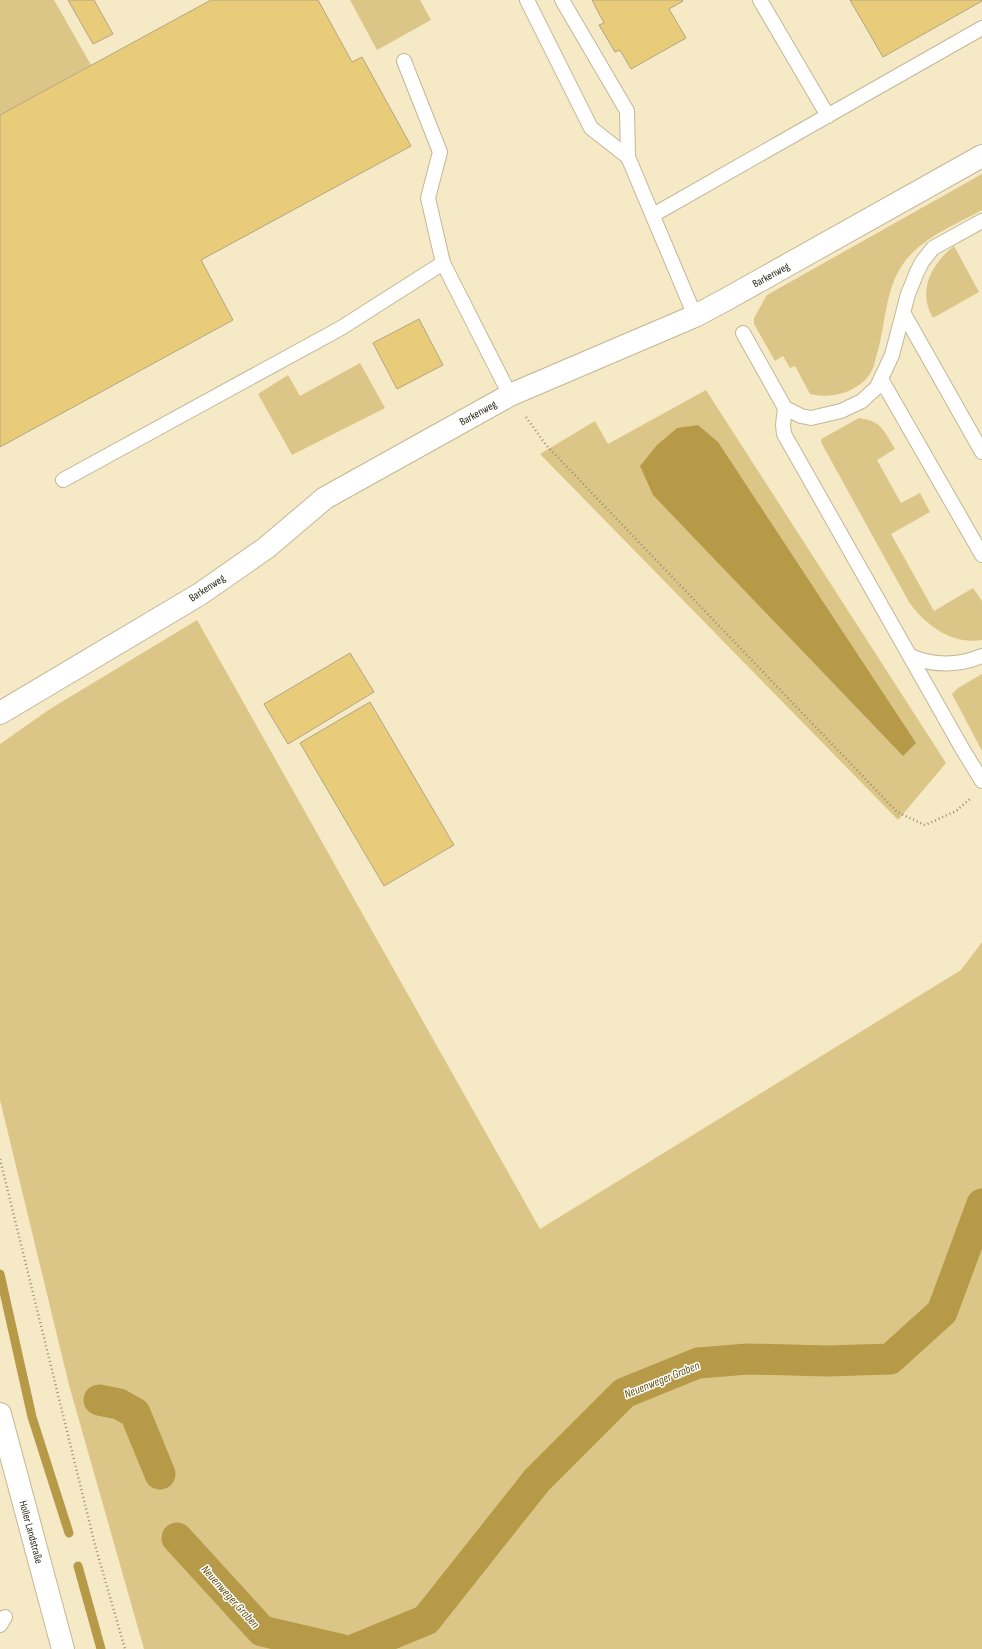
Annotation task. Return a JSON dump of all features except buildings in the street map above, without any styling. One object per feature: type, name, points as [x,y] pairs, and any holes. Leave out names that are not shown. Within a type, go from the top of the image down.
[{"type":"street","name":"Barkenweg","points":[[0,713],[200,594],[266,548],[325,498],[510,395],[695,316],[982,156]]},
{"type":"street","name":"Holler Landstraße","points":[[0,1414],[63,1649]]},
{"type":"lane","points":[[527,0],[591,128],[628,157]]},
{"type":"lane","points":[[562,0],[627,111],[628,157],[695,316]]},
{"type":"lane","points":[[760,0],[828,116]]},
{"type":"lane","points":[[653,215],[982,28]]},
{"type":"lane","points":[[404,61],[440,152],[428,198],[443,263],[510,395]]},
{"type":"lane","points":[[743,333],[785,408],[801,416],[812,418],[842,411],[862,401],[871,394],[881,379],[892,355],[904,314],[908,294],[927,254],[933,248],[982,221]]},
{"type":"lane","points":[[63,480],[341,328],[443,263]]},
{"type":"lane","points":[[904,314],[982,452]]},
{"type":"lane","points":[[881,379],[982,555]]},
{"type":"lane","points":[[785,408],[783,425],[784,434],[975,772],[982,781]]},
{"type":"lane","points":[[910,656],[921,661],[951,664],[963,663],[982,656]]},
{"type":"path","points":[[510,395],[546,445],[897,812],[925,825],[956,811],[972,797]]},
{"type":"path","points":[[0,1159],[95,1545],[125,1649]]},
{"type":"shaded area","points":[[0,0],[54,0],[91,65],[0,115]]},
{"type":"shaded area","points":[[350,0],[420,0],[431,20],[377,50]]},
{"type":"shaded area","points":[[982,174],[982,210],[929,239],[910,255],[903,264],[892,286],[874,364],[868,377],[849,391],[824,396],[810,394],[795,366],[790,368],[783,356],[775,361],[754,324],[754,318],[767,295]]},
{"type":"shaded area","points":[[954,246],[979,292],[933,318],[928,308],[926,298],[929,279],[939,261]]},
{"type":"shaded area","points":[[360,363],[385,408],[292,455],[258,394],[288,375],[300,396]]},
{"type":"shaded area","points":[[706,390],[946,763],[898,820],[540,454],[595,421],[608,444]]},
{"type":"shaded area","points":[[859,418],[873,421],[877,424],[895,449],[877,460],[901,503],[920,493],[930,512],[891,534],[934,611],[973,588],[982,601],[982,640],[971,641],[960,639],[940,632],[923,618],[909,602],[822,444],[821,440],[823,438]]},
{"type":"shaded area","points":[[698,425],[718,442],[916,743],[903,756],[653,495],[640,466],[657,445],[677,428]]},
{"type":"shaded area","points":[[197,620],[540,1229],[961,970],[982,942],[982,1649],[144,1649],[69,1385],[0,1100],[0,744],[50,709]]},
{"type":"shaded area","points":[[982,674],[982,751],[952,694],[958,688]]},
{"type":"waterway","name":"Neuenweger Graben","points":[[355,1649],[426,1620],[537,1480],[624,1393],[698,1363],[748,1359],[827,1361],[890,1359],[942,1312],[982,1204]]},
{"type":"waterway","points":[[0,1274],[32,1417],[69,1533]]},
{"type":"waterway","name":"Neuenweger Graben","points":[[99,1400],[119,1404],[135,1413],[160,1474]]},
{"type":"waterway","name":"Neuenweger Graben","points":[[177,1538],[262,1631],[340,1649]]},
{"type":"waterway","points":[[78,1566],[101,1649]]}]
